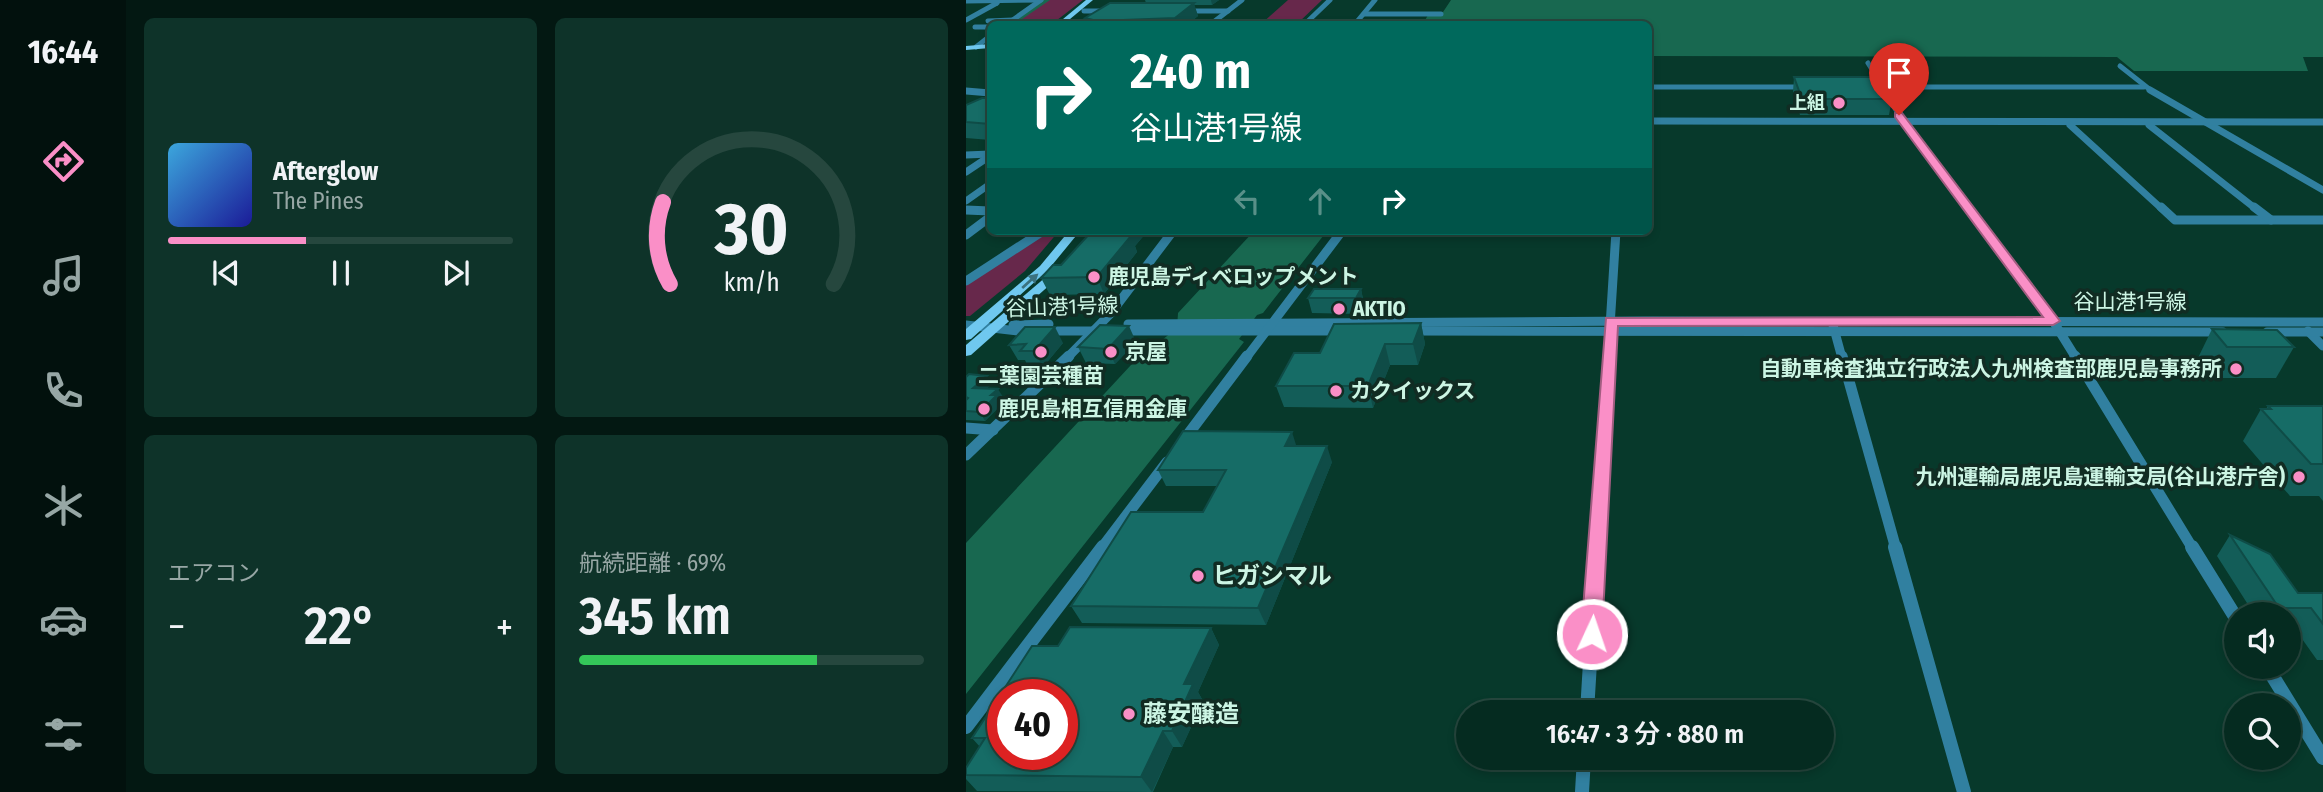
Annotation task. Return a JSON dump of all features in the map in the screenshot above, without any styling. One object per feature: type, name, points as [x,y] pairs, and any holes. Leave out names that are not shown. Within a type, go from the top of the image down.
[{"type":"main road","points":[[1064,21],[1090,0]]},
{"type":"main road","points":[[1072,21],[1097,0]]},
{"type":"main road","points":[[966,49],[987,48]]},
{"type":"main road","points":[[966,49],[987,48]]},
{"type":"main road","points":[[966,336],[972,325],[1044,268],[1072,235]]},
{"type":"main road","points":[[966,352],[1070,260]]},
{"type":"street","points":[[968,18],[1001,0]]},
{"type":"street","points":[[969,2],[1041,0]]},
{"type":"street","points":[[1007,21],[1013,20],[1041,0]]},
{"type":"street","points":[[1215,21],[1242,0]]},
{"type":"street","points":[[1309,21],[1329,0]]},
{"type":"street","points":[[1364,21],[1375,0]]},
{"type":"street","points":[[1359,21],[1382,0]]},
{"type":"street","points":[[1084,11],[1111,11]]},
{"type":"street","points":[[1178,11],[1228,11]]},
{"type":"street","points":[[1368,14],[1441,14]]},
{"type":"street","points":[[975,27],[987,24]]},
{"type":"street","points":[[976,47],[987,38]]},
{"type":"street","points":[[1868,63],[1905,124],[2056,326],[2226,602]]},
{"type":"street","points":[[2120,66],[2144,87],[2211,123],[2323,190]]},
{"type":"street","points":[[1652,87],[1813,87]]},
{"type":"street","points":[[1868,87],[2144,87]]},
{"type":"street","points":[[966,91],[987,93]]},
{"type":"street","points":[[982,103],[987,100]]},
{"type":"street","points":[[1652,123],[2211,123]]},
{"type":"street","points":[[1905,124],[2323,124]]},
{"type":"street","points":[[2070,125],[2175,220],[2323,220]]},
{"type":"street","points":[[2149,125],[2272,220]]},
{"type":"street","points":[[966,155],[987,155]]},
{"type":"street","points":[[966,172],[987,157]]},
{"type":"street","points":[[966,201],[987,186]]},
{"type":"street","points":[[966,210],[987,211]]},
{"type":"street","points":[[966,235],[987,219]]},
{"type":"street","points":[[966,281],[1037,235]]},
{"type":"street","points":[[966,456],[1097,328],[1170,235]]},
{"type":"street","points":[[966,727],[1339,235]]},
{"type":"street","points":[[1588,700],[1616,235]]},
{"type":"street","points":[[2298,322],[2323,345]]},
{"type":"street","name":"谷山港1号線","points":[[972,325],[1018,331],[1097,328],[2056,326],[2323,322]]},
{"type":"street","points":[[1833,326],[1964,792]]},
{"type":"street","name":"谷山港1号線","points":[[2056,326],[2323,332]]},
{"type":"street","points":[[966,428],[993,430]]},
{"type":"street","points":[[2274,679],[2323,758]]},
{"type":"street","points":[[1582,792],[1583,770]]},
{"type":"shaded area","points":[[1044,0],[1083,0],[1056,21],[1013,21]]},
{"type":"shaded area","points":[[1288,0],[1322,0],[1300,21],[1264,21]]},
{"type":"shaded area","points":[[1451,0],[2323,0],[2323,57],[2303,57],[2308,71],[2134,71],[2117,57],[1652,56],[1652,21],[1425,21],[1428,15],[1441,15]]},
{"type":"shaded area","points":[[1041,235],[1056,235],[1025,271],[970,316],[966,316],[966,285]]},
{"type":"shaded area","points":[[1250,235],[1324,235],[1263,313],[1257,315],[1239,339],[1244,342],[966,694],[966,543],[1131,365],[1177,328],[1178,313]]},
{"type":"building","points":[[1110,3],[1194,3],[1175,18],[1097,21],[1085,18]]},
{"type":"building","points":[[1794,77],[1880,77],[1892,99],[1802,99]]},
{"type":"building","points":[[987,98],[987,124],[966,122],[966,105]]},
{"type":"building","points":[[1088,235],[1131,236],[1097,277],[1041,278],[1053,265],[1061,265]]},
{"type":"building","points":[[1314,289],[1361,289],[1356,298],[1308,298]]},
{"type":"building","points":[[1421,323],[1413,344],[1385,344],[1368,386],[1276,386],[1294,353],[1320,353],[1334,324]]},
{"type":"building","points":[[1100,325],[1129,326],[1108,349],[1078,347]]},
{"type":"building","points":[[1025,327],[1055,327],[1034,351],[1020,351],[1026,344],[1009,345]]},
{"type":"building","points":[[2212,329],[2277,330],[2294,347],[2227,347]]},
{"type":"building","points":[[969,374],[987,376],[973,388],[998,389],[991,395],[997,395],[980,412],[966,411],[966,377]]},
{"type":"building","points":[[2268,406],[2323,406],[2323,464],[2311,464],[2261,409],[2271,409]]},
{"type":"building","name":"ヒガシマル","points":[[1183,431],[1292,432],[1285,446],[1327,446],[1258,608],[1071,606],[1131,512],[1203,512],[1226,470],[1158,470]]},
{"type":"building","points":[[2230,535],[2270,554],[2298,593],[2323,593],[2323,624],[2311,608],[2301,608],[2301,602],[2275,602]]},
{"type":"building","name":"藤安醸造","points":[[1070,627],[1211,628],[1184,684],[1193,684],[1172,731],[1163,731],[1141,777],[966,775],[966,768],[985,738],[972,738],[987,715],[987,770],[1078,770],[1078,679],[1010,679],[1032,646],[1058,646]]},
{"type":"waterway","points":[[1016,21],[1047,0]]},
{"type":"place","name":"上組","points":[[1839,103]]},
{"type":"place","name":"鹿児島ディベロップメント","points":[[1094,277]]},
{"type":"place","name":"AKTIO","points":[[1339,309]]},
{"type":"place","name":"二葉園芸種苗","points":[[1041,352]]},
{"type":"place","name":"京屋","points":[[1111,352]]},
{"type":"place","name":"自動車検査独立行政法人九州検査部鹿児島事務所","points":[[2236,369]]},
{"type":"place","name":"カクイックス","points":[[1336,391]]},
{"type":"place","name":"鹿児島相互信用金庫","points":[[984,409]]},
{"type":"place","name":"九州運輸局鹿児島運輸支局(谷山港庁舎)","points":[[2299,477]]},
{"type":"place","name":"ヒガシマル","points":[[1198,576]]},
{"type":"place","name":"藤安醸造","points":[[1129,714]]},
{"type":"route","points":[[1592,634],[1611,321],[2053,321],[1899,115]]}]
